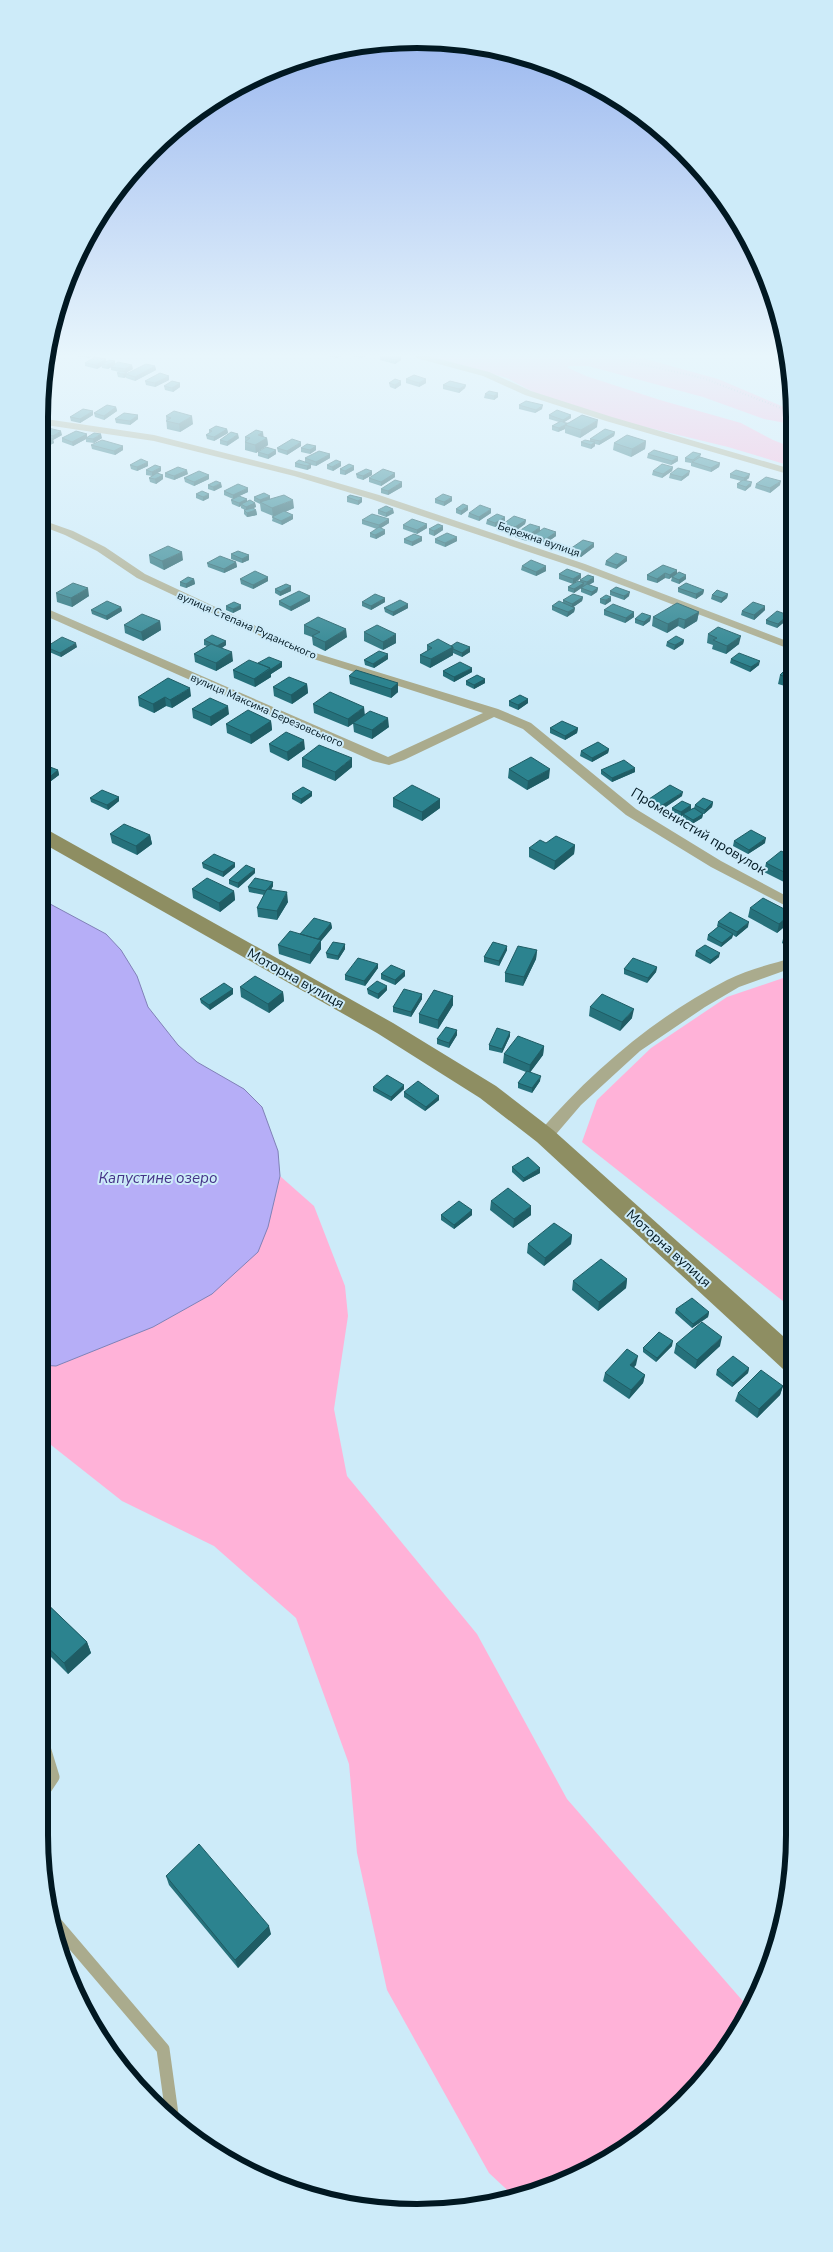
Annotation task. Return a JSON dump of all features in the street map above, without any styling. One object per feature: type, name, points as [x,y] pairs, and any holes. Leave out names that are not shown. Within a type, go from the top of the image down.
[{"type":"street","name":"Бережна вулиця","points":[[246,461],[375,497],[581,566],[786,645]]},
{"type":"street","points":[[754,461],[786,471]]},
{"type":"street","name":"вулиця Степана Руданського","points":[[48,525],[69,533],[101,549],[141,576],[306,653],[494,712]]},
{"type":"street","name":"вулиця Максима Березовського","points":[[48,613],[377,758],[389,760],[400,757],[494,712]]},
{"type":"street","name":"Променистий провулок","points":[[494,712],[527,726],[631,812],[716,864],[786,902]]},
{"type":"street","name":"Моторна вулиця","points":[[48,839],[385,1028],[488,1092],[545,1136],[786,1354]]},
{"type":"street","points":[[545,1136],[575,1101],[636,1047],[676,1019],[734,983],[786,965]]},
{"type":"lane","points":[[48,1761],[53,1777],[48,1784]]},
{"type":"lane","points":[[59,1927],[163,2049],[172,2112]]},
{"type":"shaded area","points":[[775,461],[786,461],[786,464]]},
{"type":"shaded area","points":[[786,977],[786,1303],[582,1142],[597,1100],[651,1048],[727,997]]},
{"type":"shaded area","points":[[280,1176],[314,1206],[345,1286],[348,1316],[334,1409],[347,1476],[477,1634],[567,1799],[745,2003],[723,2041],[709,2060],[694,2079],[660,2113],[622,2142],[601,2155],[558,2176],[512,2192],[510,2192],[489,2173],[387,1990],[357,1853],[349,1764],[296,1618],[214,1546],[122,1501],[48,1443],[48,1366],[56,1366],[153,1327],[212,1294],[268,1227]]},
{"type":"water","name":"Капустине озеро","points":[[48,903],[106,934],[121,950],[137,976],[148,1007],[178,1045],[197,1062],[244,1089],[262,1107],[278,1151],[280,1176],[268,1227],[258,1252],[212,1294],[153,1327],[56,1366],[48,1366]]},
{"type":"building","points":[[137,461],[148,462],[137,467],[130,465]]},
{"type":"building","points":[[302,461],[311,464],[307,466],[295,463]]},
{"type":"building","points":[[334,461],[341,462],[332,467],[327,465]]},
{"type":"building","points":[[714,461],[720,463],[711,468],[692,462]]},
{"type":"building","points":[[349,464],[354,466],[345,471],[340,469]]},
{"type":"building","points":[[662,464],[673,467],[663,474],[653,471]]},
{"type":"building","points":[[155,465],[161,467],[152,472],[146,470]]},
{"type":"building","points":[[178,467],[187,470],[174,476],[165,473]]},
{"type":"building","points":[[678,468],[690,471],[682,477],[670,474]]},
{"type":"building","points":[[366,469],[372,471],[363,476],[356,474]]},
{"type":"building","points":[[383,469],[395,473],[381,482],[369,478]]},
{"type":"building","points":[[736,470],[750,474],[744,478],[730,474]]},
{"type":"building","points":[[199,471],[209,475],[194,482],[184,478]]},
{"type":"building","points":[[157,473],[163,475],[155,479],[149,478]]},
{"type":"building","points":[[766,477],[781,481],[770,488],[756,484]]},
{"type":"building","points":[[395,480],[402,482],[388,491],[381,489]]},
{"type":"building","points":[[743,480],[752,482],[746,487],[737,484]]},
{"type":"building","points":[[216,481],[221,483],[213,487],[208,485]]},
{"type":"building","points":[[238,484],[248,488],[233,495],[224,491]]},
{"type":"building","points":[[202,491],[209,494],[203,497],[196,494]]},
{"type":"building","points":[[264,493],[270,496],[260,500],[254,497]]},
{"type":"building","points":[[443,494],[452,497],[444,502],[435,499]]},
{"type":"building","points":[[284,495],[293,500],[272,508],[260,502]]},
{"type":"building","points":[[350,495],[362,498],[358,501],[347,497]]},
{"type":"building","points":[[239,496],[247,499],[239,503],[231,500]]},
{"type":"building","points":[[250,500],[255,503],[246,507],[241,504]]},
{"type":"building","points":[[463,504],[468,506],[461,511],[456,509]]},
{"type":"building","points":[[480,505],[491,509],[479,517],[469,513]]},
{"type":"building","points":[[386,506],[393,509],[386,513],[378,510]]},
{"type":"building","points":[[253,508],[256,510],[247,513],[244,510]]},
{"type":"building","points":[[284,511],[293,515],[281,521],[272,517]]},
{"type":"building","points":[[372,514],[389,519],[379,525],[362,520]]},
{"type":"building","points":[[497,514],[505,517],[495,523],[487,520]]},
{"type":"building","points":[[514,516],[526,520],[515,527],[503,524]]},
{"type":"building","points":[[412,519],[427,524],[417,530],[403,525]]},
{"type":"building","points":[[438,524],[443,526],[434,531],[429,529]]},
{"type":"building","points":[[530,524],[540,527],[526,537],[516,533]]},
{"type":"building","points":[[379,527],[385,530],[375,535],[370,533]]},
{"type":"building","points":[[544,528],[556,532],[546,539],[534,535]]},
{"type":"building","points":[[447,533],[457,537],[445,543],[435,539]]},
{"type":"building","points":[[414,534],[422,537],[412,542],[404,539]]},
{"type":"building","points":[[583,540],[594,543],[581,553],[570,549]]},
{"type":"building","points":[[168,546],[182,552],[162,561],[149,555]]},
{"type":"building","points":[[238,551],[249,555],[242,559],[231,554]]},
{"type":"building","points":[[616,553],[627,557],[617,565],[606,561]]},
{"type":"building","points":[[220,556],[236,562],[224,569],[207,563]]},
{"type":"building","points":[[531,560],[546,566],[536,572],[522,566]]},
{"type":"building","points":[[663,565],[677,570],[670,575],[665,573],[657,579],[647,575]]},
{"type":"building","points":[[567,569],[581,574],[573,579],[559,574]]},
{"type":"building","points":[[255,571],[268,577],[253,585],[240,579]]},
{"type":"building","points":[[679,572],[686,575],[679,580],[672,577]]},
{"type":"building","points":[[588,575],[594,577],[587,582],[580,580]]},
{"type":"building","points":[[188,577],[194,579],[186,584],[180,582]]},
{"type":"building","points":[[578,581],[584,583],[574,589],[568,587]]},
{"type":"building","points":[[73,583],[88,588],[71,598],[56,593]]},
{"type":"building","points":[[686,583],[704,590],[696,594],[678,588]]},
{"type":"building","points":[[286,584],[291,586],[280,592],[275,589]]},
{"type":"building","points":[[587,584],[598,588],[592,592],[581,588]]},
{"type":"building","points":[[616,587],[630,592],[624,596],[610,591]]},
{"type":"building","points":[[717,590],[728,594],[722,598],[712,595]]},
{"type":"building","points":[[299,591],[310,596],[290,607],[279,601]]},
{"type":"building","points":[[375,594],[385,598],[371,606],[362,602]]},
{"type":"building","points":[[573,594],[583,597],[572,604],[563,600]]},
{"type":"building","points":[[606,595],[611,597],[606,600],[600,599]]},
{"type":"building","points":[[400,600],[408,604],[393,612],[384,608]]},
{"type":"building","points":[[107,601],[121,607],[106,616],[91,610]]},
{"type":"building","points":[[559,601],[575,608],[568,612],[552,606]]},
{"type":"building","points":[[234,602],[241,605],[233,609],[226,606]]},
{"type":"building","points":[[753,602],[765,606],[754,615],[742,611]]},
{"type":"building","points":[[677,603],[699,612],[685,620],[679,618],[668,624],[653,617]]},
{"type":"building","points":[[613,604],[634,612],[626,618],[604,610]]},
{"type":"building","points":[[777,611],[786,614],[786,617],[778,624],[766,620]]},
{"type":"building","points":[[642,613],[651,616],[644,622],[635,619]]},
{"type":"building","points":[[142,614],[160,621],[141,632],[124,625]]},
{"type":"building","points":[[318,617],[346,629],[325,642],[312,636],[320,632],[304,625]]},
{"type":"building","points":[[377,625],[396,634],[383,642],[364,632]]},
{"type":"building","points":[[718,627],[741,636],[727,646],[713,640],[717,638],[708,634]]},
{"type":"building","points":[[212,635],[226,641],[217,646],[204,640]]},
{"type":"building","points":[[676,636],[684,640],[675,645],[667,642]]},
{"type":"building","points":[[62,637],[76,643],[60,653],[48,648],[48,646]]},
{"type":"building","points":[[438,639],[453,647],[431,659],[420,655],[432,648],[427,645]]},
{"type":"building","points":[[457,642],[470,647],[462,653],[451,646]]},
{"type":"building","points":[[211,644],[232,652],[216,663],[194,654]]},
{"type":"building","points":[[379,651],[388,654],[373,664],[364,660]]},
{"type":"building","points":[[739,653],[760,661],[751,667],[731,659]]},
{"type":"building","points":[[269,657],[282,662],[270,670],[270,668],[258,663]]},
{"type":"building","points":[[249,660],[270,668],[254,679],[233,670]]},
{"type":"building","points":[[460,662],[472,668],[454,677],[443,671]]},
{"type":"building","points":[[786,669],[786,677],[780,675]]},
{"type":"building","points":[[356,670],[398,683],[391,689],[349,676]]},
{"type":"building","points":[[477,675],[485,679],[474,685],[466,681]]},
{"type":"building","points":[[289,677],[307,684],[291,695],[273,687]]},
{"type":"building","points":[[168,678],[190,688],[170,700],[165,697],[153,704],[138,697]]},
{"type":"building","points":[[330,692],[364,707],[348,719],[313,704]]},
{"type":"building","points":[[520,695],[528,699],[518,705],[509,701]]},
{"type":"building","points":[[210,698],[228,706],[210,717],[192,709]]},
{"type":"building","points":[[248,710],[271,721],[250,735],[226,724]]},
{"type":"building","points":[[370,711],[388,718],[372,730],[353,723]]},
{"type":"building","points":[[562,721],[578,728],[565,736],[550,728]]},
{"type":"building","points":[[286,732],[304,740],[287,752],[269,744]]},
{"type":"building","points":[[598,742],[609,749],[592,758],[581,751]]},
{"type":"building","points":[[319,745],[352,758],[335,772],[302,758]]},
{"type":"building","points":[[531,757],[550,769],[528,781],[509,769]]},
{"type":"building","points":[[624,760],[635,768],[612,778],[601,770]]},
{"type":"building","points":[[48,766],[58,770],[48,778]]},
{"type":"building","points":[[412,785],[440,799],[422,812],[393,798]]},
{"type":"building","points":[[670,785],[683,792],[661,806],[649,799]]},
{"type":"building","points":[[303,787],[312,792],[301,799],[292,794]]},
{"type":"building","points":[[102,790],[119,797],[107,805],[90,798]]},
{"type":"building","points":[[703,798],[713,802],[705,810],[695,805]]},
{"type":"building","points":[[682,801],[691,805],[681,812],[672,808]]},
{"type":"building","points":[[694,808],[703,814],[693,820],[683,814]]},
{"type":"building","points":[[124,824],[150,835],[136,846],[110,834]]},
{"type":"building","points":[[751,830],[766,838],[749,850],[734,841]]},
{"type":"building","points":[[556,836],[575,845],[555,861],[529,848],[540,840],[546,843]]},
{"type":"building","points":[[781,851],[786,853],[786,873],[766,863]]},
{"type":"building","points":[[214,854],[235,863],[223,872],[202,863]]},
{"type":"building","points":[[246,865],[255,869],[238,883],[229,880]]},
{"type":"building","points":[[207,878],[234,891],[219,903],[192,889]]},
{"type":"building","points":[[255,878],[273,882],[266,891],[248,887]]},
{"type":"building","points":[[267,889],[287,892],[277,911],[257,908]]},
{"type":"building","points":[[763,898],[786,910],[786,918],[779,924],[750,908]]},
{"type":"building","points":[[730,912],[749,922],[737,932],[718,922]]},
{"type":"building","points":[[314,918],[331,923],[318,939],[300,934]]},
{"type":"building","points":[[719,926],[733,934],[722,943],[708,935]]},
{"type":"building","points":[[290,931],[321,940],[310,955],[278,945]]},
{"type":"building","points":[[333,942],[345,944],[338,956],[326,953]]},
{"type":"building","points":[[493,942],[507,946],[499,961],[484,957]]},
{"type":"building","points":[[705,945],[720,953],[711,960],[696,951]]},
{"type":"building","points":[[518,946],[537,950],[524,977],[505,973]]},
{"type":"building","points":[[358,958],[378,964],[364,981],[345,975]]},
{"type":"building","points":[[633,958],[657,967],[648,978],[624,969]]},
{"type":"building","points":[[391,965],[405,971],[395,980],[381,974]]},
{"type":"building","points":[[255,976],[283,992],[268,1004],[240,987]]},
{"type":"building","points":[[377,981],[387,986],[378,994],[367,989]]},
{"type":"building","points":[[224,983],[233,989],[209,1005],[200,999]]},
{"type":"building","points":[[404,989],[422,994],[411,1012],[393,1007]]},
{"type":"building","points":[[434,990],[453,996],[438,1020],[419,1014]]},
{"type":"building","points":[[602,994],[634,1009],[622,1022],[590,1007]]},
{"type":"building","points":[[446,1027],[457,1030],[449,1043],[437,1039]]},
{"type":"building","points":[[497,1028],[510,1032],[502,1049],[489,1045]]},
{"type":"building","points":[[518,1036],[544,1046],[530,1065],[504,1054]]},
{"type":"building","points":[[527,1071],[541,1076],[532,1088],[518,1083]]},
{"type":"building","points":[[387,1075],[404,1085],[391,1097],[373,1087]]},
{"type":"building","points":[[418,1081],[439,1096],[426,1107],[404,1092]]},
{"type":"building","points":[[528,1157],[540,1168],[524,1178],[512,1167]]},
{"type":"building","points":[[508,1188],[531,1206],[514,1219],[491,1201]]},
{"type":"building","points":[[459,1201],[472,1210],[454,1225],[441,1215]]},
{"type":"building","points":[[554,1223],[572,1235],[545,1258],[528,1244]]},
{"type":"building","points":[[601,1259],[627,1279],[599,1302],[573,1281]]},
{"type":"building","points":[[692,1298],[709,1312],[693,1324],[676,1309]]},
{"type":"building","points":[[702,1322],[722,1337],[697,1360],[676,1344]]},
{"type":"building","points":[[659,1332],[673,1341],[657,1358],[643,1348]]},
{"type":"building","points":[[627,1349],[638,1356],[630,1365],[645,1375],[631,1390],[605,1373]]},
{"type":"building","points":[[733,1356],[749,1368],[733,1383],[717,1370]]},
{"type":"building","points":[[761,1370],[783,1386],[759,1409],[738,1393]]},
{"type":"building","points":[[48,1605],[87,1642],[64,1663],[48,1648]]},
{"type":"building","points":[[199,1844],[269,1926],[235,1960],[166,1876]]}]
